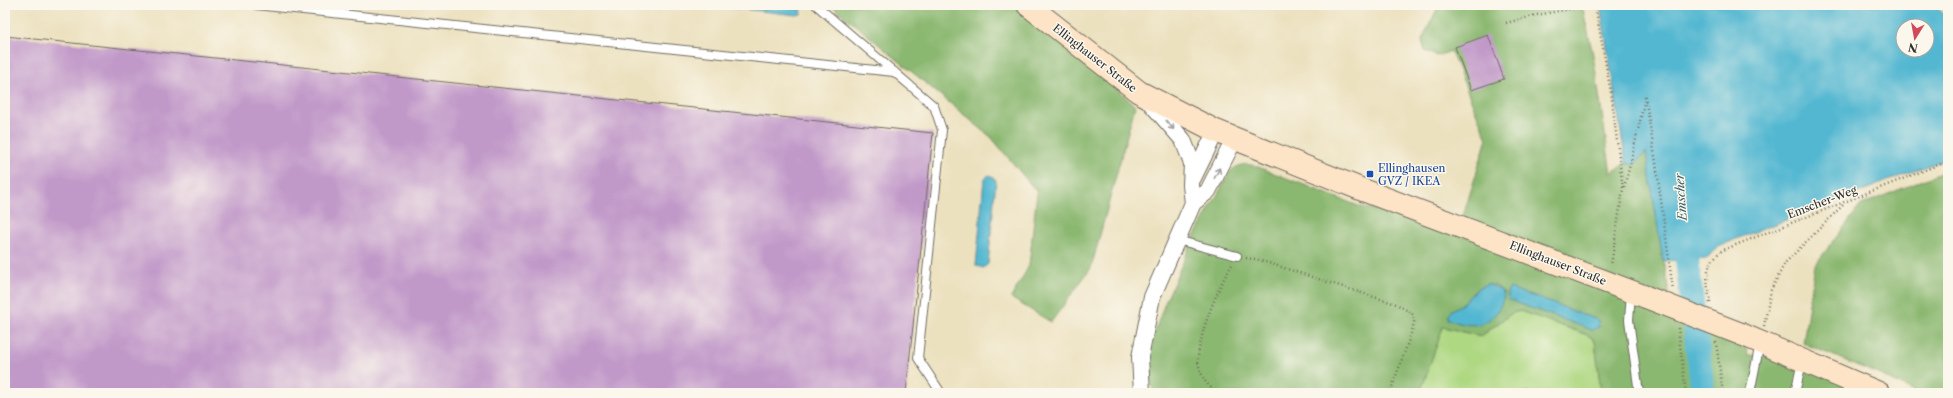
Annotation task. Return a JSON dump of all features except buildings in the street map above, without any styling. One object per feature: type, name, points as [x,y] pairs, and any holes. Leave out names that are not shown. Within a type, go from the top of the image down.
[{"type":"main road","name":"Ellinghauser Straße","points":[[1028,5],[1144,96],[1226,135],[1363,190],[1608,282],[1751,338],[1879,393]]},
{"type":"street","name":"Ellinghauser Straße","points":[[1144,96],[1183,140],[1192,163],[1191,185],[1193,203]]},
{"type":"street","name":"Ellinghauser Straße","points":[[1192,181],[1226,135]]},
{"type":"street","name":"Ellinghauser Straße","points":[[1142,393],[1140,357],[1152,297],[1193,203],[1208,191],[1226,135]]},
{"type":"lane","points":[[256,5],[894,72]]},
{"type":"lane","points":[[816,5],[934,106],[942,130],[918,358],[941,393]]},
{"type":"lane","points":[[1177,240],[1238,256]]},
{"type":"lane","points":[[1639,294],[1628,320],[1639,393]]},
{"type":"lane","points":[[1750,393],[1751,338]]},
{"type":"lane","points":[[1795,393],[1802,359]]},
{"type":"path","points":[[1506,22],[1591,5]]},
{"type":"path","points":[[1595,5],[1611,93],[1623,189]]},
{"type":"path","points":[[1943,5],[1948,10]]},
{"type":"path","points":[[1608,282],[1617,235],[1623,189],[1630,165],[1645,96],[1656,163],[1674,298]]},
{"type":"path","name":"Emscher-Weg","points":[[1708,266],[1714,256],[1723,250],[1948,161]]},
{"type":"path","points":[[1751,338],[1771,290],[1785,262],[1846,202]]},
{"type":"path","points":[[1217,393],[1203,379],[1198,360],[1203,335],[1214,298],[1223,278],[1238,256],[1256,259],[1396,304],[1412,313],[1414,322],[1412,331],[1390,393]]},
{"type":"path","points":[[1677,322],[1686,393]]},
{"type":"green space","points":[[831,5],[1028,5],[1135,106],[1091,268],[1051,322],[1011,298],[1029,266],[1037,192],[991,137]]},
{"type":"green space","points":[[1439,5],[1582,5],[1593,55],[1611,173],[1626,163],[1634,165],[1646,152],[1673,318],[1741,334],[1748,355],[1803,359],[1876,393],[1601,393],[1595,341],[1588,335],[1520,311],[1512,313],[1481,336],[1443,327],[1420,393],[1153,393],[1149,363],[1150,345],[1165,303],[1195,235],[1230,172],[1240,165],[1247,164],[1254,166],[1361,207],[1460,226],[1487,139],[1451,51],[1437,56],[1425,51],[1422,40]],"holes":[[[1495,285],[1504,293],[1467,325],[1448,319],[1450,315],[1476,290],[1483,286]]]},
{"type":"green space","points":[[1948,170],[1948,393],[1916,393],[1885,377],[1803,343],[1815,265],[1861,205]]},
{"type":"green space","points":[[1520,311],[1588,335],[1595,341],[1601,393],[1420,393],[1443,327],[1481,336],[1512,313]]},
{"type":"water","points":[[707,5],[797,5],[802,9],[801,14],[797,15]]},
{"type":"water","points":[[1600,5],[1934,5],[1948,19],[1948,158],[1718,246],[1707,258],[1663,261],[1646,152],[1634,165],[1626,163]]},
{"type":"water","points":[[989,175],[996,180],[988,264],[984,268],[976,266],[984,179]]},
{"type":"water","points":[[1488,284],[1500,289],[1504,296],[1495,314],[1489,320],[1475,325],[1448,319],[1448,315],[1451,311],[1461,305],[1477,289]]},
{"type":"water","points":[[1510,288],[1598,320],[1599,327],[1592,330],[1509,300],[1507,293]]},
{"type":"waterway","name":"Emscher","points":[[1683,227],[1703,393]]},
{"type":"place","name":"Ellinghausen GVZ / IKEA","points":[[1370,174]]}]
